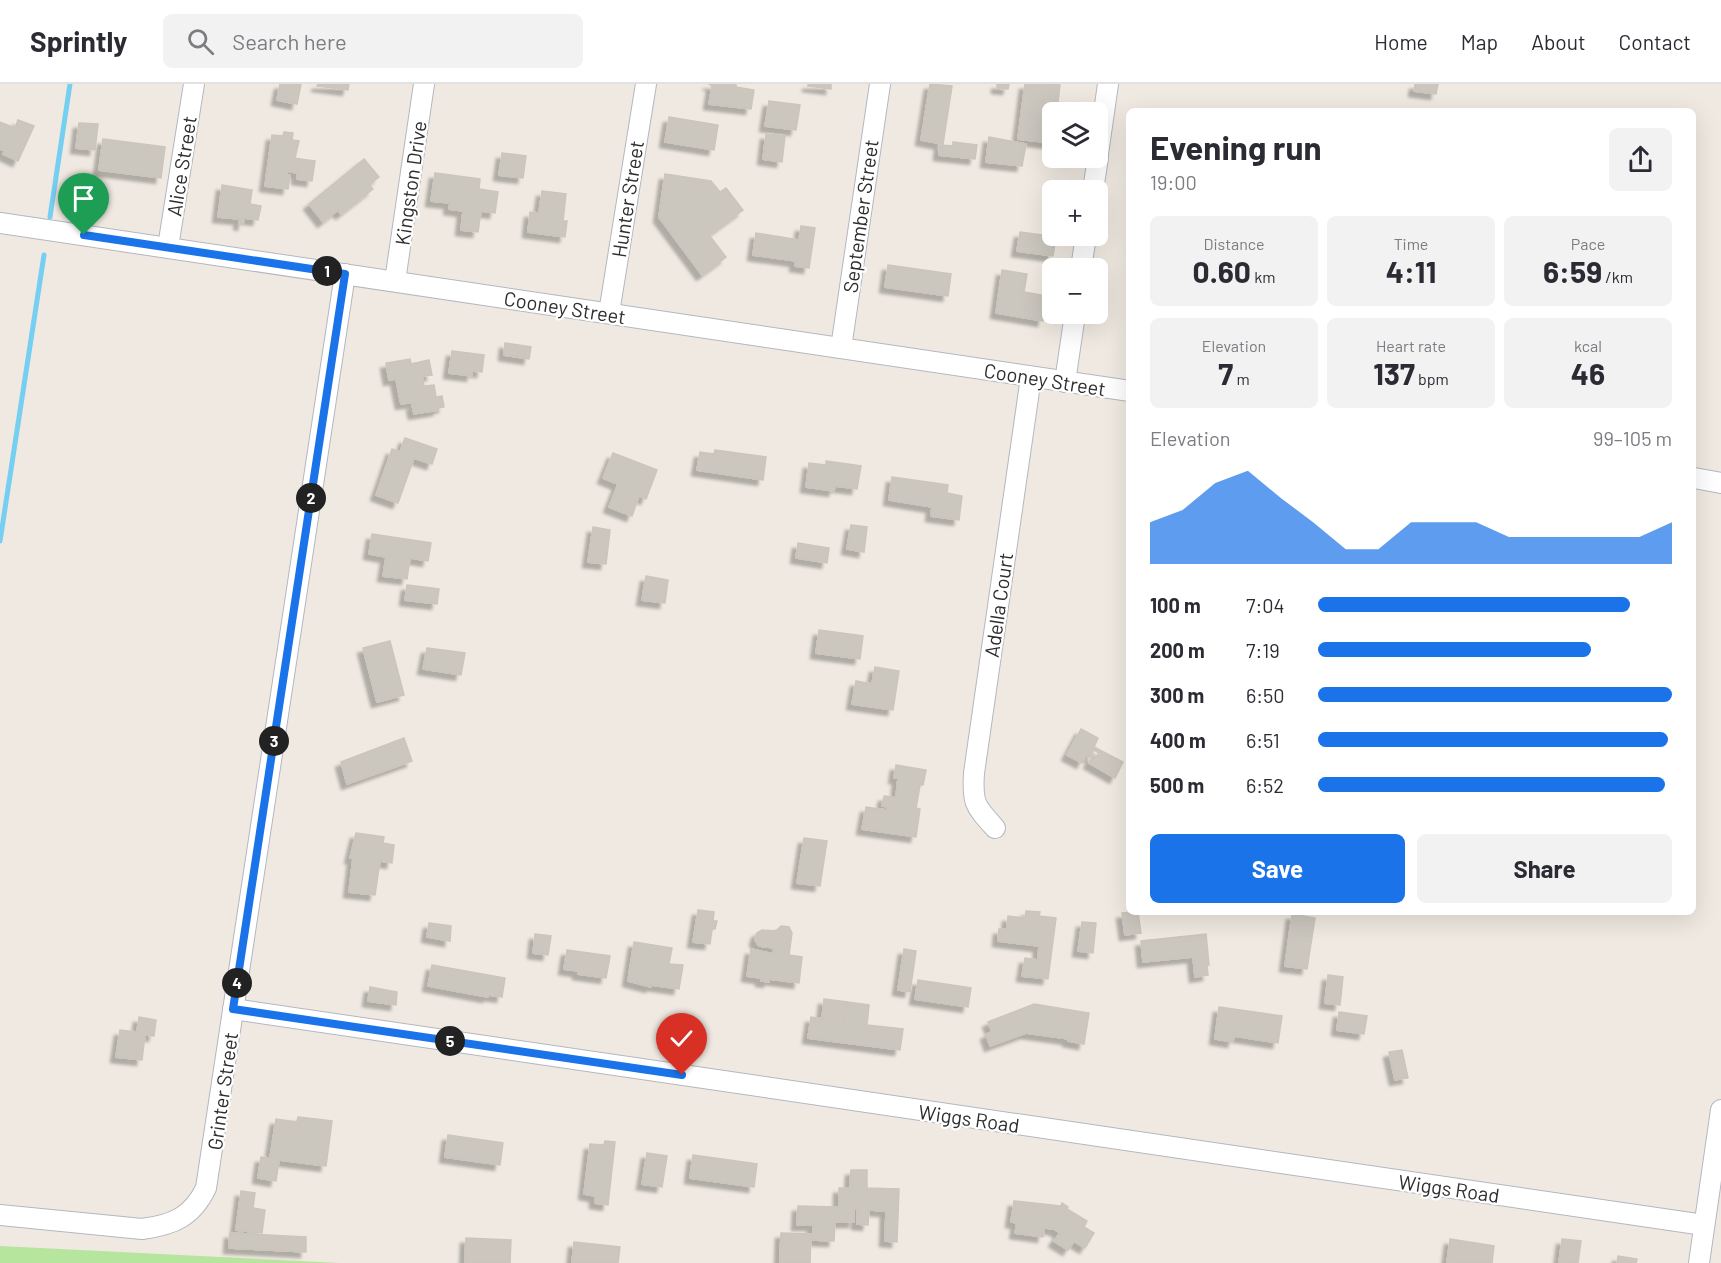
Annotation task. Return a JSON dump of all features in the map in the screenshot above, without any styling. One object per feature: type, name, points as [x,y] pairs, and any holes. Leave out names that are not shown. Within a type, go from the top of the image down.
[{"type":"street","name":"Alice Street","points":[[168,247],[194,84]]},
{"type":"street","name":"Kingston Drive","points":[[395,281],[424,84]]},
{"type":"street","name":"Hunter Street","points":[[609,314],[646,84]]},
{"type":"street","name":"September Street","points":[[841,348],[880,84]]},
{"type":"street","points":[[1106,102],[1108,84]]},
{"type":"street","name":"Cooney Street","points":[[0,223],[1126,390]]},
{"type":"street","name":"Grinter Street","points":[[0,1215],[142,1229],[163,1226],[190,1212],[199,1203],[206,1188],[345,274]]},
{"type":"street","points":[[1065,382],[1074,324]]},
{"type":"street","name":"Adella Court","points":[[994,828],[979,810],[973,796],[974,773],[1031,377]]},
{"type":"street","points":[[1696,478],[1721,483]]},
{"type":"street","name":"Wiggs Road","points":[[233,1009],[1704,1225]]},
{"type":"street","points":[[1699,1263],[1721,1110]]},
{"type":"green space","points":[[0,1246],[339,1263],[0,1263]]},
{"type":"building","points":[[280,84],[301,84],[297,104],[277,100]]},
{"type":"building","points":[[318,84],[349,84],[348,90],[317,86]]},
{"type":"building","points":[[709,84],[736,84],[736,87],[754,90],[751,109],[709,104],[712,86]]},
{"type":"building","points":[[808,84],[831,84],[831,89],[808,86]]},
{"type":"building","points":[[930,84],[952,86],[943,144],[921,140]]},
{"type":"building","points":[[997,84],[1009,84],[1008,89],[997,88]]},
{"type":"building","points":[[1025,84],[1060,84],[1058,102],[1042,102],[1042,142],[1018,139]]},
{"type":"building","points":[[1415,84],[1438,84],[1436,94],[1414,91]]},
{"type":"building","points":[[769,101],[800,105],[796,130],[765,126]]},
{"type":"building","points":[[669,117],[718,125],[714,150],[665,142]]},
{"type":"building","points":[[18,120],[34,126],[18,161],[3,154],[5,151],[0,149],[0,122],[15,128]]},
{"type":"building","points":[[79,123],[98,124],[95,150],[76,148]]},
{"type":"building","points":[[284,132],[293,133],[292,140],[299,141],[295,158],[300,159],[297,173],[287,171],[287,175],[290,175],[288,189],[265,186],[272,135],[283,136]]},
{"type":"building","points":[[766,134],[785,136],[782,162],[763,159]]},
{"type":"building","points":[[989,137],[1026,144],[1022,166],[986,162]]},
{"type":"building","points":[[103,139],[165,147],[161,178],[99,170]]},
{"type":"building","points":[[953,142],[977,145],[975,159],[939,155],[940,145],[953,146]]},
{"type":"building","points":[[502,153],[526,156],[523,178],[499,175]]},
{"type":"building","points":[[299,159],[315,161],[312,181],[297,179]]},
{"type":"building","points":[[364,159],[379,177],[369,185],[373,189],[341,214],[338,210],[323,222],[309,204]]},
{"type":"building","points":[[435,173],[480,179],[479,189],[498,192],[495,213],[481,211],[478,232],[461,230],[463,211],[449,209],[450,203],[431,201]]},
{"type":"building","points":[[665,174],[711,181],[720,192],[726,188],[743,210],[709,235],[726,257],[702,275],[659,217]]},
{"type":"building","points":[[222,185],[252,190],[250,204],[261,206],[258,220],[244,218],[243,225],[239,224],[240,219],[218,217]]},
{"type":"building","points":[[542,191],[566,194],[563,221],[567,221],[565,237],[528,232],[530,212],[539,213]]},
{"type":"building","points":[[801,226],[815,228],[809,268],[795,266],[796,261],[753,255],[756,233],[799,240]]},
{"type":"building","points":[[1020,232],[1042,235],[1042,246],[1055,246],[1053,256],[1017,251]]},
{"type":"building","points":[[888,265],[951,274],[948,296],[885,287]]},
{"type":"building","points":[[1002,270],[1027,274],[1024,292],[1042,295],[1042,321],[996,313]]},
{"type":"building","points":[[505,343],[531,347],[529,359],[504,355]]},
{"type":"building","points":[[452,351],[484,355],[482,372],[472,371],[472,376],[449,373]]},
{"type":"building","points":[[410,359],[411,364],[429,360],[432,375],[422,376],[424,386],[434,385],[436,397],[442,396],[444,407],[414,414],[412,405],[416,402],[401,404],[396,379],[389,380],[386,363]]},
{"type":"building","points":[[405,438],[437,449],[432,464],[414,458],[398,503],[376,495],[392,449],[400,452]]},
{"type":"building","points":[[715,450],[766,457],[763,480],[697,470],[700,452],[714,454]]},
{"type":"building","points":[[613,453],[657,470],[646,499],[639,496],[632,516],[609,507],[618,484],[603,478]]},
{"type":"building","points":[[826,461],[861,466],[857,489],[835,486],[834,491],[806,487],[809,463],[826,465]]},
{"type":"building","points":[[892,477],[948,485],[947,493],[962,496],[959,520],[931,516],[932,507],[889,500]]},
{"type":"building","points":[[851,525],[867,527],[864,552],[847,549]]},
{"type":"building","points":[[593,527],[610,530],[606,564],[588,562]]},
{"type":"building","points":[[372,534],[431,543],[428,561],[410,558],[407,579],[383,576],[386,557],[369,554]]},
{"type":"building","points":[[798,543],[829,548],[827,563],[796,558]]},
{"type":"building","points":[[646,576],[668,580],[665,603],[642,600]]},
{"type":"building","points":[[407,585],[439,589],[437,604],[405,600]]},
{"type":"building","points":[[819,630],[863,636],[860,659],[816,653]]},
{"type":"building","points":[[390,641],[404,695],[377,702],[363,648]]},
{"type":"building","points":[[427,648],[465,653],[461,675],[423,669]]},
{"type":"building","points":[[875,667],[899,671],[893,710],[852,704],[856,681],[872,684]]},
{"type":"building","points":[[1081,729],[1098,738],[1094,747],[1123,762],[1115,778],[1089,763],[1093,756],[1096,757],[1099,753],[1094,750],[1090,757],[1086,755],[1082,763],[1067,755]]},
{"type":"building","points":[[404,738],[412,761],[347,784],[341,762]]},
{"type":"building","points":[[896,765],[926,770],[923,785],[920,785],[916,808],[920,809],[916,837],[862,829],[866,807],[887,810],[888,807],[882,806],[884,796],[896,797],[898,778],[894,778]]},
{"type":"building","points":[[356,833],[384,837],[383,843],[394,845],[392,863],[380,861],[375,895],[349,892],[353,858],[350,858]]},
{"type":"building","points":[[804,838],[827,841],[820,886],[797,883]]},
{"type":"building","points":[[698,910],[714,912],[713,921],[717,921],[715,929],[712,929],[710,944],[693,942]]},
{"type":"building","points":[[1026,911],[1040,912],[1039,916],[1056,918],[1048,979],[1022,976],[1025,958],[1038,960],[1039,946],[998,941],[999,929],[1007,929],[1008,916],[1025,918]]},
{"type":"building","points":[[1122,913],[1138,915],[1141,933],[1125,935]]},
{"type":"building","points":[[1292,915],[1315,918],[1307,969],[1285,966]]},
{"type":"building","points":[[1082,922],[1096,923],[1093,953],[1078,951]]},
{"type":"building","points":[[429,923],[451,926],[450,941],[427,937]]},
{"type":"building","points":[[781,926],[789,927],[792,933],[789,955],[802,957],[799,983],[769,979],[769,982],[761,981],[761,978],[747,976],[751,949],[773,954],[774,948],[759,946],[755,940],[757,933],[762,930],[776,931]]},
{"type":"building","points":[[535,934],[551,936],[548,955],[533,953]]},
{"type":"building","points":[[1206,934],[1208,975],[1195,977],[1193,957],[1143,962],[1141,941]]},
{"type":"building","points":[[634,942],[672,948],[669,964],[683,965],[679,989],[651,985],[651,987],[628,981]]},
{"type":"building","points":[[904,949],[916,951],[910,992],[898,990]]},
{"type":"building","points":[[567,950],[610,956],[606,978],[578,974],[578,971],[564,969]]},
{"type":"building","points":[[432,965],[505,978],[502,997],[488,995],[488,997],[428,986]]},
{"type":"building","points":[[1328,975],[1343,977],[1340,1005],[1325,1003]]},
{"type":"building","points":[[918,980],[971,988],[968,1007],[915,999]]},
{"type":"building","points":[[370,987],[397,992],[396,1005],[368,1001]]},
{"type":"building","points":[[824,999],[847,1002],[844,1022],[822,1019]]},
{"type":"building","points":[[847,1002],[869,1005],[867,1025],[903,1029],[900,1050],[808,1038],[811,1017],[844,1022]]},
{"type":"building","points":[[1034,1004],[1089,1013],[1084,1044],[1068,1041],[1069,1039],[1026,1033],[990,1046],[986,1034],[992,1032],[988,1022]]},
{"type":"building","points":[[1219,1007],[1282,1016],[1278,1043],[1234,1036],[1233,1042],[1215,1039]]},
{"type":"building","points":[[1339,1012],[1367,1016],[1364,1034],[1337,1030]]},
{"type":"building","points":[[139,1017],[156,1020],[154,1036],[145,1035],[142,1060],[116,1057],[120,1030],[137,1032]]},
{"type":"building","points":[[1402,1050],[1408,1078],[1395,1080],[1389,1052]]},
{"type":"building","points":[[298,1117],[332,1121],[326,1166],[279,1160],[276,1181],[258,1178],[261,1157],[270,1158],[276,1119],[297,1122]]},
{"type":"building","points":[[448,1135],[503,1143],[500,1165],[445,1157]]},
{"type":"building","points":[[605,1141],[615,1142],[608,1205],[595,1203],[595,1196],[584,1194],[590,1144],[604,1145]]},
{"type":"building","points":[[647,1153],[667,1156],[662,1187],[642,1184]]},
{"type":"building","points":[[693,1155],[757,1164],[754,1187],[690,1178]]},
{"type":"building","points":[[851,1170],[867,1170],[867,1188],[899,1189],[897,1242],[885,1241],[886,1211],[869,1210],[868,1225],[857,1224],[857,1209],[854,1209],[854,1222],[835,1222],[834,1241],[813,1240],[813,1225],[797,1225],[798,1206],[839,1207],[839,1188],[850,1188]]},
{"type":"building","points":[[241,1191],[255,1193],[253,1208],[265,1210],[262,1233],[236,1230]]},
{"type":"building","points":[[1014,1201],[1061,1206],[1062,1203],[1068,1207],[1067,1209],[1087,1221],[1084,1227],[1094,1233],[1085,1248],[1074,1241],[1068,1250],[1054,1241],[1060,1233],[1054,1229],[1044,1228],[1043,1237],[1015,1233],[1017,1223],[1011,1222]]},
{"type":"building","points":[[230,1233],[306,1237],[306,1252],[229,1248]]},
{"type":"building","points":[[781,1233],[811,1234],[810,1263],[780,1263]]},
{"type":"building","points":[[466,1238],[511,1240],[510,1263],[465,1263]]},
{"type":"building","points":[[1450,1239],[1494,1246],[1492,1263],[1447,1263]]},
{"type":"building","points":[[1562,1239],[1581,1241],[1578,1263],[1559,1263]]},
{"type":"building","points":[[574,1242],[620,1247],[618,1263],[572,1263]]},
{"type":"building","points":[[1618,1256],[1637,1259],[1636,1263],[1617,1263]]},
{"type":"waterway","points":[[50,217],[70,84]]},
{"type":"waterway","points":[[0,541],[44,255]]},
{"type":"route","points":[[84,235],[345,274],[233,1009],[682,1075]]}]
